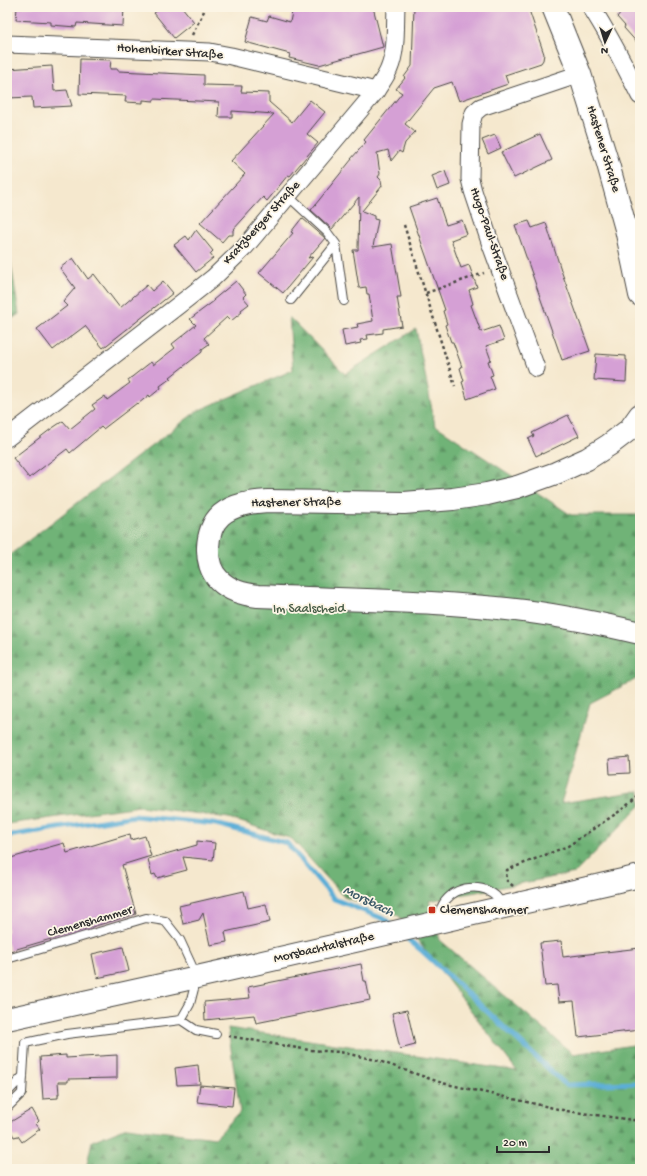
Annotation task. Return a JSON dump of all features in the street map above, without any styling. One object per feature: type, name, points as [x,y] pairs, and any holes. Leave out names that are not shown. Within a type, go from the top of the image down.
[{"type":"main road","name":"Hastener Straße","points":[[553,7],[580,74],[610,172],[626,229],[640,295]]},
{"type":"main road","name":"Hastener Straße","points":[[640,414],[630,429],[609,445],[556,474],[517,487],[487,494],[453,499],[404,503],[254,502],[232,508],[221,516],[211,529],[208,539],[210,568],[218,579],[231,589],[244,594],[258,596],[428,603],[524,611],[599,623],[640,633]]},
{"type":"main road","name":"Morsbachtalstraße","points":[[7,1019],[640,876]]},
{"type":"street","name":"Kratzberger Straße","points":[[7,438],[213,278],[245,246],[376,91],[392,60],[395,37],[396,7]]},
{"type":"street","points":[[591,7],[612,40],[640,96]]},
{"type":"street","name":"Hohenbirker Straße","points":[[7,44],[210,52],[376,91]]},
{"type":"street","name":"Hugo-Paul-Straße","points":[[536,368],[473,192],[470,179],[471,124],[474,113],[481,107],[580,74]]},
{"type":"lane","points":[[288,196],[327,232],[336,244],[344,301]]},
{"type":"lane","points":[[291,300],[336,244]]},
{"type":"lane","name":"Clemenshammer","points":[[7,959],[146,918],[165,922],[180,940],[197,977]]},
{"type":"lane","points":[[181,1020],[190,1004],[197,977]]},
{"type":"lane","points":[[7,1108],[22,1093],[25,1043],[67,1034],[181,1020],[196,1030],[216,1034]]},
{"type":"lane","points":[[7,1093],[23,1076]]},
{"type":"path","points":[[185,51],[194,28],[206,7]]},
{"type":"path","points":[[404,225],[455,386]]},
{"type":"path","points":[[426,292],[500,267]]},
{"type":"path","points":[[520,888],[513,886],[506,880],[507,870],[568,846],[620,811],[640,795]]},
{"type":"path","points":[[216,1034],[309,1050],[340,1052],[376,1060],[442,1083],[567,1111],[640,1121]]},
{"type":"green space","points":[[7,239],[19,314],[7,322]]},
{"type":"green space","name":"Im Saalscheid","points":[[289,317],[345,374],[416,329],[435,425],[571,515],[640,515],[640,677],[590,703],[561,803],[640,791],[640,806],[575,873],[429,901],[440,940],[573,1054],[640,1044],[640,1169],[86,1169],[92,1141],[127,1127],[215,1138],[240,1112],[228,1028],[517,1071],[399,916],[344,897],[292,839],[229,818],[140,806],[7,824],[7,557],[197,411],[293,370]]},
{"type":"building","points":[[17,7],[124,7],[123,26],[77,23],[76,27],[51,25],[51,22],[16,20]]},
{"type":"building","points":[[162,7],[182,7],[194,22],[174,38],[154,13]]},
{"type":"building","points":[[293,7],[373,7],[383,47],[319,65],[289,58],[290,54],[245,42],[252,17],[267,21],[269,16],[290,22]]},
{"type":"building","points":[[414,7],[528,7],[544,54],[543,60],[541,63],[505,75],[508,84],[459,101],[452,82],[434,88],[405,124],[415,132],[405,143],[402,153],[399,151],[391,161],[388,150],[377,153],[380,174],[378,177],[381,180],[382,186],[362,211],[374,216],[374,219],[378,220],[373,247],[392,244],[401,297],[397,297],[402,326],[383,329],[383,333],[367,335],[368,339],[360,340],[361,343],[345,346],[342,330],[358,327],[357,324],[373,321],[369,294],[367,294],[366,287],[359,288],[353,250],[358,250],[359,197],[332,229],[311,210],[366,142],[364,140],[402,93],[396,89],[412,66]]},
{"type":"building","points":[[625,7],[640,7],[640,46],[624,28],[625,26],[617,17]]},
{"type":"building","points":[[80,59],[111,60],[110,69],[118,69],[118,71],[204,75],[204,85],[242,86],[241,92],[269,93],[269,102],[292,122],[310,100],[325,112],[307,134],[318,143],[290,176],[288,175],[267,201],[263,197],[233,230],[233,235],[228,235],[222,242],[200,223],[245,174],[231,161],[274,114],[232,111],[232,117],[218,117],[219,102],[154,99],[154,101],[143,100],[143,103],[125,102],[126,96],[79,94]]},
{"type":"building","points":[[52,66],[54,91],[67,90],[72,106],[33,108],[32,97],[7,98],[7,69]]},
{"type":"building","points":[[540,134],[552,160],[514,178],[501,152]]},
{"type":"building","points":[[495,135],[501,148],[488,154],[482,140]]},
{"type":"building","points":[[445,171],[450,185],[437,190],[432,176]]},
{"type":"building","points":[[437,198],[446,225],[462,220],[467,234],[451,240],[461,268],[469,265],[477,287],[469,290],[473,304],[471,305],[481,332],[499,326],[504,340],[486,346],[491,360],[488,361],[493,375],[490,376],[495,389],[467,399],[462,382],[464,381],[460,368],[462,367],[445,325],[447,324],[443,311],[445,310],[409,207]]},
{"type":"building","points":[[302,218],[325,238],[308,258],[313,257],[283,293],[259,273],[293,233],[291,232]]},
{"type":"building","points":[[529,221],[532,228],[546,223],[590,351],[562,360],[515,225]]},
{"type":"building","points":[[196,230],[213,251],[210,254],[213,258],[196,272],[174,245],[186,236],[189,240]]},
{"type":"building","points":[[73,258],[88,279],[94,274],[120,308],[147,285],[152,291],[163,281],[173,293],[103,348],[85,326],[53,350],[37,329],[67,306],[63,302],[75,288],[60,268]]},
{"type":"building","points":[[236,281],[246,294],[243,297],[249,304],[231,321],[227,317],[204,338],[209,344],[202,349],[202,352],[170,377],[171,378],[160,386],[161,388],[150,397],[149,395],[138,404],[137,403],[103,429],[101,427],[70,453],[67,449],[29,478],[13,458],[63,421],[70,429],[95,409],[92,405],[105,396],[107,400],[130,383],[128,380],[151,362],[153,365],[175,348],[172,344],[196,325],[190,319],[214,301],[213,300]]},
{"type":"building","points":[[596,354],[626,356],[626,382],[594,380]]},
{"type":"building","points":[[568,415],[579,436],[536,456],[528,439],[534,436],[532,433]]},
{"type":"building","points":[[629,757],[630,773],[610,774],[609,759]]},
{"type":"building","points":[[130,834],[131,840],[145,836],[151,856],[122,865],[136,914],[10,951],[7,941],[7,859],[64,843],[67,853]]},
{"type":"building","points":[[197,841],[215,843],[213,860],[183,857],[187,870],[157,878],[155,874],[152,875],[148,859],[197,845]]},
{"type":"building","points":[[244,891],[248,908],[266,904],[270,922],[225,932],[227,942],[210,945],[203,913],[199,920],[183,924],[179,906]]},
{"type":"building","points":[[561,941],[563,957],[640,948],[640,1030],[578,1037],[574,1001],[559,1002],[557,985],[545,986],[540,943]]},
{"type":"building","points":[[123,947],[129,971],[97,978],[92,954]]},
{"type":"building","points":[[361,964],[364,981],[366,981],[370,1000],[256,1023],[254,1015],[205,1020],[204,1002],[250,998],[248,987]]},
{"type":"building","points":[[407,1010],[415,1045],[400,1049],[392,1013]]},
{"type":"building","points":[[66,1055],[66,1058],[117,1055],[117,1078],[68,1079],[68,1082],[58,1082],[58,1098],[43,1099],[40,1057]]},
{"type":"building","points":[[198,1065],[200,1084],[177,1085],[175,1068]]},
{"type":"building","points":[[200,1085],[234,1088],[232,1106],[197,1102]]},
{"type":"building","points":[[32,1109],[39,1121],[36,1124],[40,1129],[22,1142],[18,1136],[14,1137],[7,1124]]},
{"type":"waterway","name":"Morsbach","points":[[7,836],[134,816],[216,824],[287,843],[334,899],[384,919],[393,926]]},
{"type":"waterway","name":"Morsbach","points":[[405,937],[421,950],[566,1085],[640,1083]]},
{"type":"place","name":"Clemenshammer","points":[[432,910]]}]
